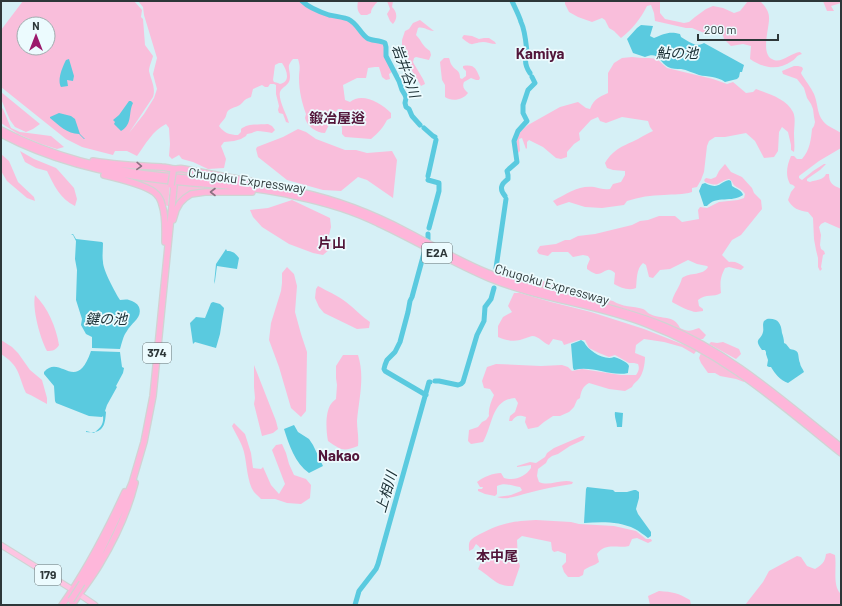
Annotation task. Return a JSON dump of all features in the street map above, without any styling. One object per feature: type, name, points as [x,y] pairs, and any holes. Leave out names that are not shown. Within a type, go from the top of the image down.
[{"type":"highway","name":"Chugoku Expressway","points":[[1,130],[46,150],[82,162],[120,170],[162,176],[248,184],[287,190],[332,201],[365,212],[490,274],[547,292],[625,312],[684,334],[731,361],[783,400],[841,447]]},
{"type":"highway","name":"Chugoku Expressway","points":[[1,134],[45,154],[100,171],[141,178],[284,193],[308,199],[370,219],[465,267],[500,282],[532,293],[645,323],[682,338],[711,354],[752,381],[841,453]]},
{"type":"highway","points":[[46,150],[91,161],[126,165],[168,167],[174,171]]},
{"type":"highway","points":[[86,167],[93,172],[142,186],[156,193],[160,199],[163,209],[167,244]]},
{"type":"highway","points":[[174,171],[180,168],[207,172],[271,185],[287,190]]},
{"type":"highway","points":[[167,244],[174,171]]},
{"type":"highway","points":[[167,244],[178,206],[182,200],[191,194],[201,192],[256,192],[308,199]]},
{"type":"highway","name":"374","points":[[129,491],[138,462],[150,395],[167,244]]},
{"type":"highway","points":[[70,603],[80,595],[100,564],[129,491]]},
{"type":"highway","points":[[62,605],[96,550],[125,512],[129,491]]},
{"type":"highway","points":[[70,603],[112,531]]},
{"type":"highway","name":"179","points":[[1,546],[95,605]]},
{"type":"shaded area","points":[[23,1],[134,1],[142,10],[141,17],[143,19],[145,45],[153,56],[149,71],[154,94],[129,133],[144,114],[154,98],[157,89],[153,74],[157,58],[143,7],[138,1],[301,1],[303,4],[314,10],[353,24],[361,35],[369,42],[384,44],[385,57],[392,72],[389,74],[390,79],[386,80],[382,77],[379,67],[368,68],[366,78],[357,78],[343,85],[345,100],[350,102],[355,99],[366,98],[377,102],[391,113],[391,118],[387,120],[384,126],[371,139],[345,137],[342,134],[341,124],[345,114],[342,109],[338,109],[325,133],[315,130],[308,124],[305,118],[306,114],[300,88],[299,62],[298,59],[293,59],[289,66],[290,80],[280,92],[281,103],[289,123],[286,122],[283,114],[279,113],[276,85],[270,84],[268,87],[265,87],[262,85],[253,89],[251,97],[228,111],[219,126],[225,132],[235,135],[238,135],[244,127],[250,125],[268,124],[275,130],[272,133],[257,131],[247,134],[241,139],[224,142],[221,146],[226,159],[224,168],[208,169],[182,159],[179,155],[172,159],[169,156],[169,128],[166,124],[153,134],[137,156],[127,151],[115,151],[113,155],[82,147],[66,139],[1,87],[1,30]],"holes":[[[282,63],[287,78],[286,81],[280,84],[274,82],[273,80],[275,65]]]},
{"type":"shaded area","points":[[358,1],[378,1],[372,8],[371,13],[361,15],[357,5]]},
{"type":"shaded area","points":[[387,1],[393,1],[392,7],[395,11],[396,20],[393,24],[387,14],[390,9]]},
{"type":"shaded area","points":[[565,1],[660,1],[660,13],[665,19],[684,23],[689,22],[706,9],[713,6],[723,8],[734,13],[740,11],[748,1],[760,1],[766,8],[769,15],[766,47],[767,53],[770,57],[777,61],[800,52],[802,54],[787,64],[781,66],[771,67],[760,65],[750,59],[751,46],[743,44],[731,46],[724,39],[722,32],[709,35],[692,28],[655,21],[651,5],[647,6],[636,24],[621,38],[609,28],[605,20],[602,18],[592,22],[569,12]]},
{"type":"shaded area","points":[[823,1],[841,1],[841,3],[831,6],[834,11],[827,11]]},
{"type":"shaded area","points":[[420,20],[434,31],[418,28],[416,35],[430,51],[431,55],[429,60],[416,57],[414,58],[413,62],[425,84],[421,86],[411,69],[402,46],[405,31],[409,29],[413,23]]},
{"type":"shaded area","points":[[464,35],[479,39],[489,38],[496,44],[483,42],[470,44],[462,38]]},
{"type":"shaded area","points":[[632,57],[657,59],[667,68],[713,79],[727,84],[733,82],[746,93],[753,92],[756,89],[782,100],[790,107],[794,114],[794,152],[791,150],[788,132],[782,127],[779,132],[778,151],[774,157],[764,158],[755,141],[746,133],[725,137],[715,137],[709,141],[704,172],[697,187],[692,188],[692,192],[645,196],[627,201],[624,205],[602,208],[585,207],[569,202],[557,206],[553,201],[583,187],[610,189],[613,184],[621,182],[625,175],[625,171],[607,168],[605,163],[612,154],[620,148],[653,131],[648,121],[622,117],[606,123],[600,121],[598,117],[591,120],[579,133],[580,140],[567,152],[567,157],[561,159],[556,158],[543,147],[529,140],[527,142],[526,149],[522,138],[519,139],[520,151],[517,154],[515,141],[517,136],[528,125],[560,107],[578,102],[590,109],[597,99],[608,93],[608,73],[614,63],[622,58]]},
{"type":"shaded area","points":[[444,58],[449,58],[451,64],[458,71],[460,78],[462,79],[466,76],[466,71],[463,66],[470,66],[474,68],[480,78],[479,80],[476,80],[471,78],[464,82],[464,88],[468,93],[460,99],[454,100],[445,97],[445,85],[442,80],[440,62]]},
{"type":"shaded area","points":[[794,66],[802,67],[803,69],[801,73],[816,98],[819,114],[823,122],[841,133],[841,148],[819,161],[799,176],[802,180],[813,171],[826,164],[807,179],[807,181],[810,182],[819,180],[826,174],[829,174],[832,184],[841,189],[841,229],[825,222],[819,227],[821,235],[820,245],[825,254],[823,255],[822,269],[820,271],[818,267],[818,258],[814,239],[813,218],[808,212],[794,207],[788,200],[795,187],[790,184],[787,177],[787,170],[791,156],[794,156],[797,159],[802,159],[805,156],[810,144],[812,129],[815,122],[813,109],[804,88],[797,79],[783,74],[782,71]]},
{"type":"shaded area","points":[[1,92],[40,124],[26,132],[15,127],[10,120],[1,99]]},
{"type":"shaded area","points":[[1,107],[11,128],[20,132],[51,136],[64,147],[57,149],[18,134],[1,123]]},
{"type":"shaded area","points":[[298,129],[306,132],[316,139],[345,150],[356,150],[367,153],[392,151],[397,160],[393,198],[367,180],[358,177],[341,191],[323,190],[287,180],[258,157],[257,147],[283,137]]},
{"type":"shaded area","points":[[20,151],[58,170],[74,188],[77,199],[75,206],[61,196],[47,171],[36,168],[25,162]]},
{"type":"shaded area","points":[[1,154],[9,161],[18,182],[34,197],[35,201],[27,198],[7,181],[1,171]]},
{"type":"shaded area","points":[[725,164],[731,172],[742,177],[752,188],[754,193],[761,200],[762,209],[741,235],[732,240],[722,255],[729,262],[740,264],[744,267],[741,270],[729,267],[725,268],[720,286],[721,293],[698,300],[699,306],[703,309],[703,311],[691,311],[672,302],[682,278],[703,272],[708,267],[707,266],[688,260],[670,269],[660,270],[653,278],[649,277],[646,265],[643,263],[638,271],[636,288],[628,289],[614,284],[615,273],[610,270],[596,274],[587,269],[590,259],[588,256],[583,255],[573,257],[568,252],[552,252],[548,256],[539,254],[537,251],[540,246],[556,244],[578,236],[595,234],[632,225],[640,221],[659,216],[675,216],[682,222],[699,219],[698,210],[700,207],[707,208],[719,202],[744,198],[744,192],[734,185],[729,179],[718,184],[710,184],[705,182],[704,180],[706,178],[711,179],[716,177]]},
{"type":"shaded area","points":[[108,166],[166,168],[171,171],[171,175]]},
{"type":"shaded area","points":[[179,170],[245,181],[176,175],[176,172]]},
{"type":"shaded area","points":[[113,176],[170,183],[168,206],[164,205],[159,195]]},
{"type":"shaded area","points":[[175,184],[240,190],[199,191],[176,206],[173,206]]},
{"type":"shaded area","points":[[292,200],[330,218],[331,227],[328,239],[336,244],[323,255],[289,244],[262,227],[253,217],[250,210],[268,208]]},
{"type":"shaded area","points":[[287,267],[294,274],[297,286],[295,312],[307,352],[306,411],[301,417],[291,408],[279,367],[269,340],[271,323],[281,291],[282,273]]},
{"type":"shaded area","points":[[525,280],[541,280],[582,294],[643,309],[654,316],[671,319],[680,328],[687,331],[699,328],[706,335],[703,339],[699,339],[674,327],[632,311],[525,283]]},
{"type":"shaded area","points":[[318,286],[349,304],[370,322],[369,328],[357,329],[324,313],[319,307],[315,298],[316,289]]},
{"type":"shaded area","points":[[514,293],[520,293],[591,312],[644,329],[697,350],[694,354],[682,347],[644,339],[636,345],[635,353],[645,357],[645,363],[640,378],[632,387],[625,391],[609,389],[589,383],[584,387],[580,398],[569,412],[560,416],[553,416],[538,427],[528,429],[525,422],[526,417],[518,416],[512,421],[509,421],[510,416],[515,412],[518,403],[515,398],[507,400],[501,403],[497,408],[483,442],[471,444],[468,441],[469,430],[478,427],[489,416],[489,408],[494,395],[490,389],[484,388],[482,381],[487,367],[496,364],[541,366],[562,365],[568,367],[572,371],[582,369],[621,375],[636,375],[639,367],[638,364],[629,363],[615,355],[609,357],[589,348],[585,340],[579,340],[564,345],[562,341],[553,339],[549,345],[534,336],[514,341],[498,337],[498,326],[503,317],[512,312],[508,306]]},
{"type":"shaded area","points":[[35,295],[48,312],[56,331],[59,345],[53,350],[47,351],[39,331],[34,301]]},
{"type":"shaded area","points":[[1,340],[12,347],[30,370],[42,380],[47,398],[47,404],[26,393],[15,367],[1,354]]},
{"type":"shaded area","points":[[711,342],[723,342],[739,349],[741,354],[736,359],[709,344]]},
{"type":"shaded area","points":[[701,353],[745,380],[744,382],[720,376],[715,373],[708,373],[699,358]]},
{"type":"shaded area","points":[[343,355],[358,355],[361,371],[357,421],[358,446],[349,449],[339,448],[328,441],[326,427],[329,407],[336,399],[336,366]]},
{"type":"shaded area","points":[[254,365],[278,429],[273,433],[262,436],[254,404]]},
{"type":"shaded area","points":[[234,423],[245,434],[251,453],[253,468],[261,469],[263,467],[271,485],[279,494],[285,484],[272,450],[276,445],[282,444],[294,475],[306,479],[311,485],[310,498],[301,504],[287,503],[275,499],[261,499],[254,492],[250,483],[243,449],[232,426]]},
{"type":"shaded area","points":[[585,436],[583,440],[552,456],[538,469],[537,476],[539,482],[547,484],[569,481],[573,482],[572,484],[505,498],[497,497],[511,495],[522,490],[520,487],[503,484],[497,486],[497,494],[495,496],[478,491],[478,489],[482,489],[483,487],[480,487],[477,482],[482,478],[501,473],[504,478],[519,478],[529,471],[531,465],[517,466],[530,462],[536,463],[554,448]]},
{"type":"shaded area","points":[[536,520],[614,526],[636,531],[646,539],[651,539],[652,541],[648,543],[637,538],[632,539],[629,546],[604,548],[597,554],[599,562],[584,570],[583,575],[579,577],[568,577],[562,566],[566,562],[566,554],[558,551],[554,552],[552,550],[551,542],[522,536],[517,540],[518,560],[520,566],[513,586],[505,586],[500,584],[478,569],[486,553],[476,544],[473,549],[469,551],[469,543],[473,538],[487,530],[501,525],[520,521]]},
{"type":"shaded area","points":[[830,553],[835,555],[836,581],[838,591],[841,594],[841,605],[745,605],[763,582],[769,571],[797,556],[801,557],[807,566],[815,569],[823,563],[826,554]]},
{"type":"shaded area","points":[[659,591],[679,594],[690,600],[691,605],[650,605],[648,596]]},
{"type":"water","name":"鮎の池","points":[[641,25],[653,26],[650,36],[654,38],[667,33],[673,33],[680,34],[681,37],[689,42],[698,45],[704,43],[744,65],[742,72],[740,72],[737,79],[725,82],[683,69],[670,68],[653,55],[645,57],[633,53],[627,39]]},
{"type":"water","points":[[69,59],[74,76],[73,81],[67,80],[68,86],[61,87],[60,74],[66,60]]},
{"type":"water","points":[[129,101],[133,103],[129,122],[121,131],[114,124],[115,122],[113,120],[119,115]]},
{"type":"water","points":[[59,113],[71,116],[75,119],[80,134],[85,139],[79,134],[67,131],[50,118]]},
{"type":"water","points":[[729,180],[731,181],[732,186],[743,195],[734,199],[715,201],[707,206],[704,206],[699,191],[702,184],[705,183],[716,186]]},
{"type":"water","name":"鍵の池","points":[[71,234],[73,234],[76,239],[103,243],[104,266],[115,292],[120,300],[132,301],[139,307],[140,311],[138,317],[126,333],[120,349],[92,348],[92,337],[86,334],[81,325],[82,319],[76,300],[76,241]]},
{"type":"water","points":[[226,249],[227,251],[234,253],[239,258],[237,269],[217,266],[214,284],[216,264]]},
{"type":"water","points":[[213,302],[220,304],[224,308],[216,348],[195,342],[193,344],[190,323],[196,317],[205,318],[211,303]]},
{"type":"water","points":[[767,319],[774,319],[778,322],[781,326],[784,343],[790,349],[798,353],[800,365],[804,372],[788,383],[778,376],[771,367],[767,366],[768,360],[766,352],[765,350],[762,350],[758,343],[758,340],[763,332],[763,322]]},
{"type":"water","points":[[581,340],[589,349],[597,354],[606,358],[614,357],[625,362],[629,366],[628,373],[615,374],[588,369],[574,370],[571,344]]},
{"type":"water","name":"鍵の池","points":[[91,351],[120,352],[122,367],[124,368],[116,386],[117,387],[107,405],[104,425],[100,430],[95,432],[102,424],[103,416],[89,416],[56,403],[54,386],[44,374],[44,372],[50,367],[56,367],[74,372],[80,370],[85,364]]},
{"type":"water","points":[[615,412],[623,413],[622,427],[617,427]]},
{"type":"water","points":[[294,425],[298,432],[309,439],[323,466],[309,473],[296,459],[284,429]]},
{"type":"water","points":[[587,487],[613,490],[615,492],[636,490],[639,492],[636,509],[651,532],[651,536],[648,538],[629,526],[616,523],[584,523]]},
{"type":"waterway","name":"岩井谷川","points":[[302,1],[311,8],[322,13],[348,19],[354,23],[367,38],[385,43],[386,56],[405,95],[406,107],[420,125]]},
{"type":"waterway","name":"上相川","points":[[512,1],[523,29],[527,52],[526,63],[530,73]]},
{"type":"waterway","name":"上相川","points":[[505,196],[501,189],[508,179],[507,171],[517,162],[514,141],[518,131],[527,121],[523,113],[523,105],[528,90],[535,83],[532,77]]},
{"type":"waterway","name":"岩井谷川","points":[[424,128],[435,137]]},
{"type":"waterway","name":"岩井谷川","points":[[428,176],[436,140]]},
{"type":"waterway","name":"岩井谷川","points":[[428,180],[439,183],[439,191],[429,228]]},
{"type":"waterway","name":"上相川","points":[[496,268],[506,199]]},
{"type":"waterway","name":"岩井谷川","points":[[428,234],[428,239]]},
{"type":"waterway","name":"岩井谷川","points":[[424,253],[400,342],[395,352],[387,360],[384,369],[426,395]]},
{"type":"waterway","name":"上相川","points":[[435,381],[458,385],[463,382],[477,335],[484,321],[485,307],[491,299],[494,288]]},
{"type":"waterway","name":"上相川","points":[[355,605],[359,591],[376,569],[378,564],[430,382]]},
{"type":"district","name":"Kamiya","points":[[540,54]]},
{"type":"district","name":"鍛冶屋逧","points":[[337,118]]},
{"type":"district","name":"片山","points":[[332,243]]},
{"type":"district","name":"Nakao","points":[[339,456]]},
{"type":"district","name":"本中尾","points":[[497,556]]}]
